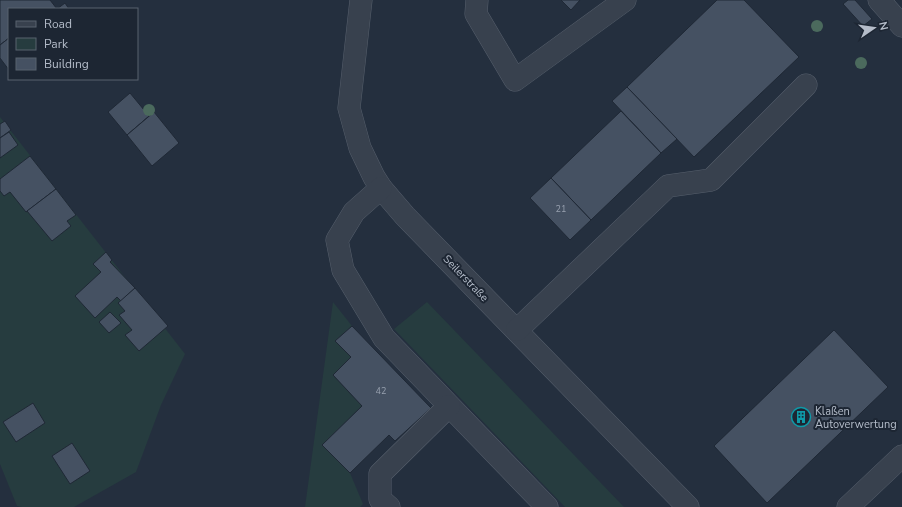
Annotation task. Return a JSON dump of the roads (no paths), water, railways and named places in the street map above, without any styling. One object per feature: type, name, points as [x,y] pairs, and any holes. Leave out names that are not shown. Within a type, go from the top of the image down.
[{"type":"street","name":"Seilerstraße","points":[[361,0],[349,108],[360,148],[381,188],[405,216],[688,507]]},
{"type":"street","points":[[477,0],[476,14],[515,80],[625,0]]},
{"type":"street","points":[[879,0],[902,26]]},
{"type":"street","points":[[517,330],[668,186],[711,180],[806,85]]},
{"type":"street","points":[[381,188],[354,212],[337,240],[343,270],[384,338],[547,507]]},
{"type":"street","points":[[388,507],[380,498],[380,474],[449,406]]},
{"type":"street","points":[[848,507],[902,456]]},
{"type":"place","name":"Klaßen Autoverwertung","points":[[801,417]]}]
